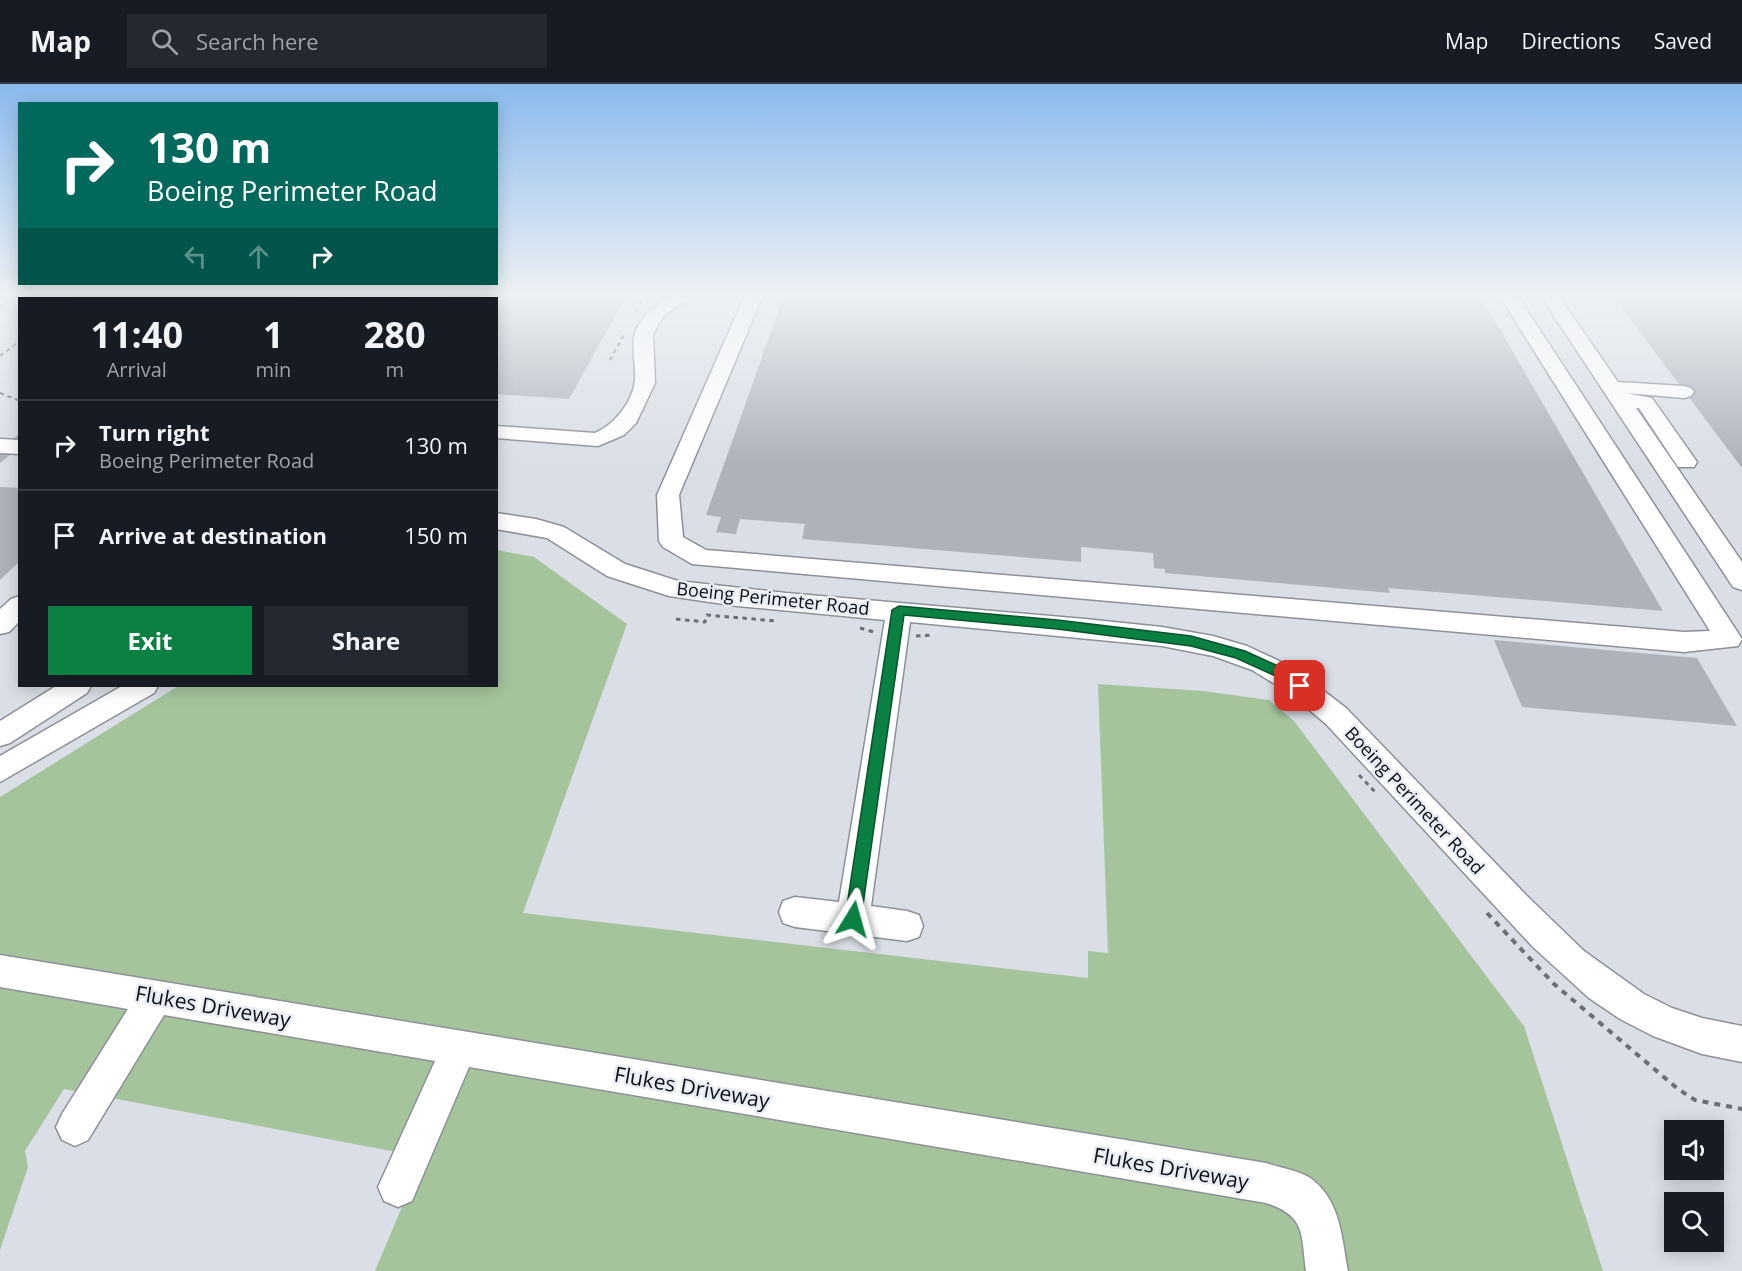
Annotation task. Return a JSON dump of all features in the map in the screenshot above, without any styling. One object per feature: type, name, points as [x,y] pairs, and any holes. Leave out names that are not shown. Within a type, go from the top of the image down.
[{"type":"street","points":[[498,432],[598,440],[617,431],[626,423],[645,384],[644,350]]},
{"type":"street","points":[[730,350],[668,495],[671,541],[701,558],[1684,642],[1729,639],[1544,350]]},
{"type":"street","points":[[1586,350],[1611,387],[1645,402],[1686,462],[1661,460],[1742,581]]},
{"type":"street","points":[[1611,387],[1638,376]]},
{"type":"street","points":[[1611,387],[1684,392]]},
{"type":"street","points":[[0,446],[18,447]]},
{"type":"street","points":[[0,461],[18,462]]},
{"type":"street","name":"Boeing Perimeter Road","points":[[498,521],[516,523],[570,539],[617,570],[661,586],[720,596],[1057,625],[1191,641],[1240,654],[1284,675],[1336,716],[1524,915],[1589,979],[1661,1022],[1698,1034],[1742,1044]]},
{"type":"street","points":[[0,625],[18,607]]},
{"type":"street","points":[[853,919],[899,610]]},
{"type":"street","points":[[0,735],[75,687]]},
{"type":"street","points":[[0,770],[142,687]]},
{"type":"street","points":[[795,912],[907,926]]},
{"type":"street","name":"Flukes Driveway","points":[[0,971],[1266,1184],[1300,1194],[1319,1219],[1327,1271]]},
{"type":"street","points":[[75,1127],[156,997]]},
{"type":"street","points":[[398,1187],[459,1048]]},
{"type":"path","points":[[0,393],[18,400]]},
{"type":"path","points":[[676,619],[705,621],[707,615],[778,621]]},
{"type":"path","points":[[849,627],[875,633]]},
{"type":"path","points":[[913,636],[943,636]]},
{"type":"path","points":[[1358,774],[1380,797]]},
{"type":"path","points":[[1483,908],[1548,981],[1678,1089],[1695,1100],[1742,1109]]},
{"type":"green space","points":[[498,550],[534,557],[627,624],[523,913],[1088,978],[1088,951],[1108,953],[1098,684],[1203,691],[1269,700],[1294,721],[1524,1026],[1603,1271],[375,1271],[423,1157],[64,1089],[25,1151],[28,1167],[0,1250],[0,797],[176,687],[498,687]]},
{"type":"building","points":[[498,350],[596,350],[569,399],[498,394]]},
{"type":"building","points":[[764,350],[1512,350],[1663,611],[1388,588],[1390,593],[1165,573],[1165,569],[1154,568],[1153,553],[1081,547],[1081,562],[802,539],[805,524],[740,519],[736,534],[716,532],[721,517],[706,515]]},
{"type":"building","points":[[1654,350],[1742,350],[1742,468]]},
{"type":"building","points":[[18,435],[18,449],[0,463],[0,450]]},
{"type":"building","points":[[0,487],[18,488],[18,563],[0,580]]},
{"type":"building","points":[[1494,640],[1697,658],[1737,726],[1522,707]]},
{"type":"route","points":[[853,919],[899,610],[1191,641],[1240,654],[1266,665],[1300,686]]}]
